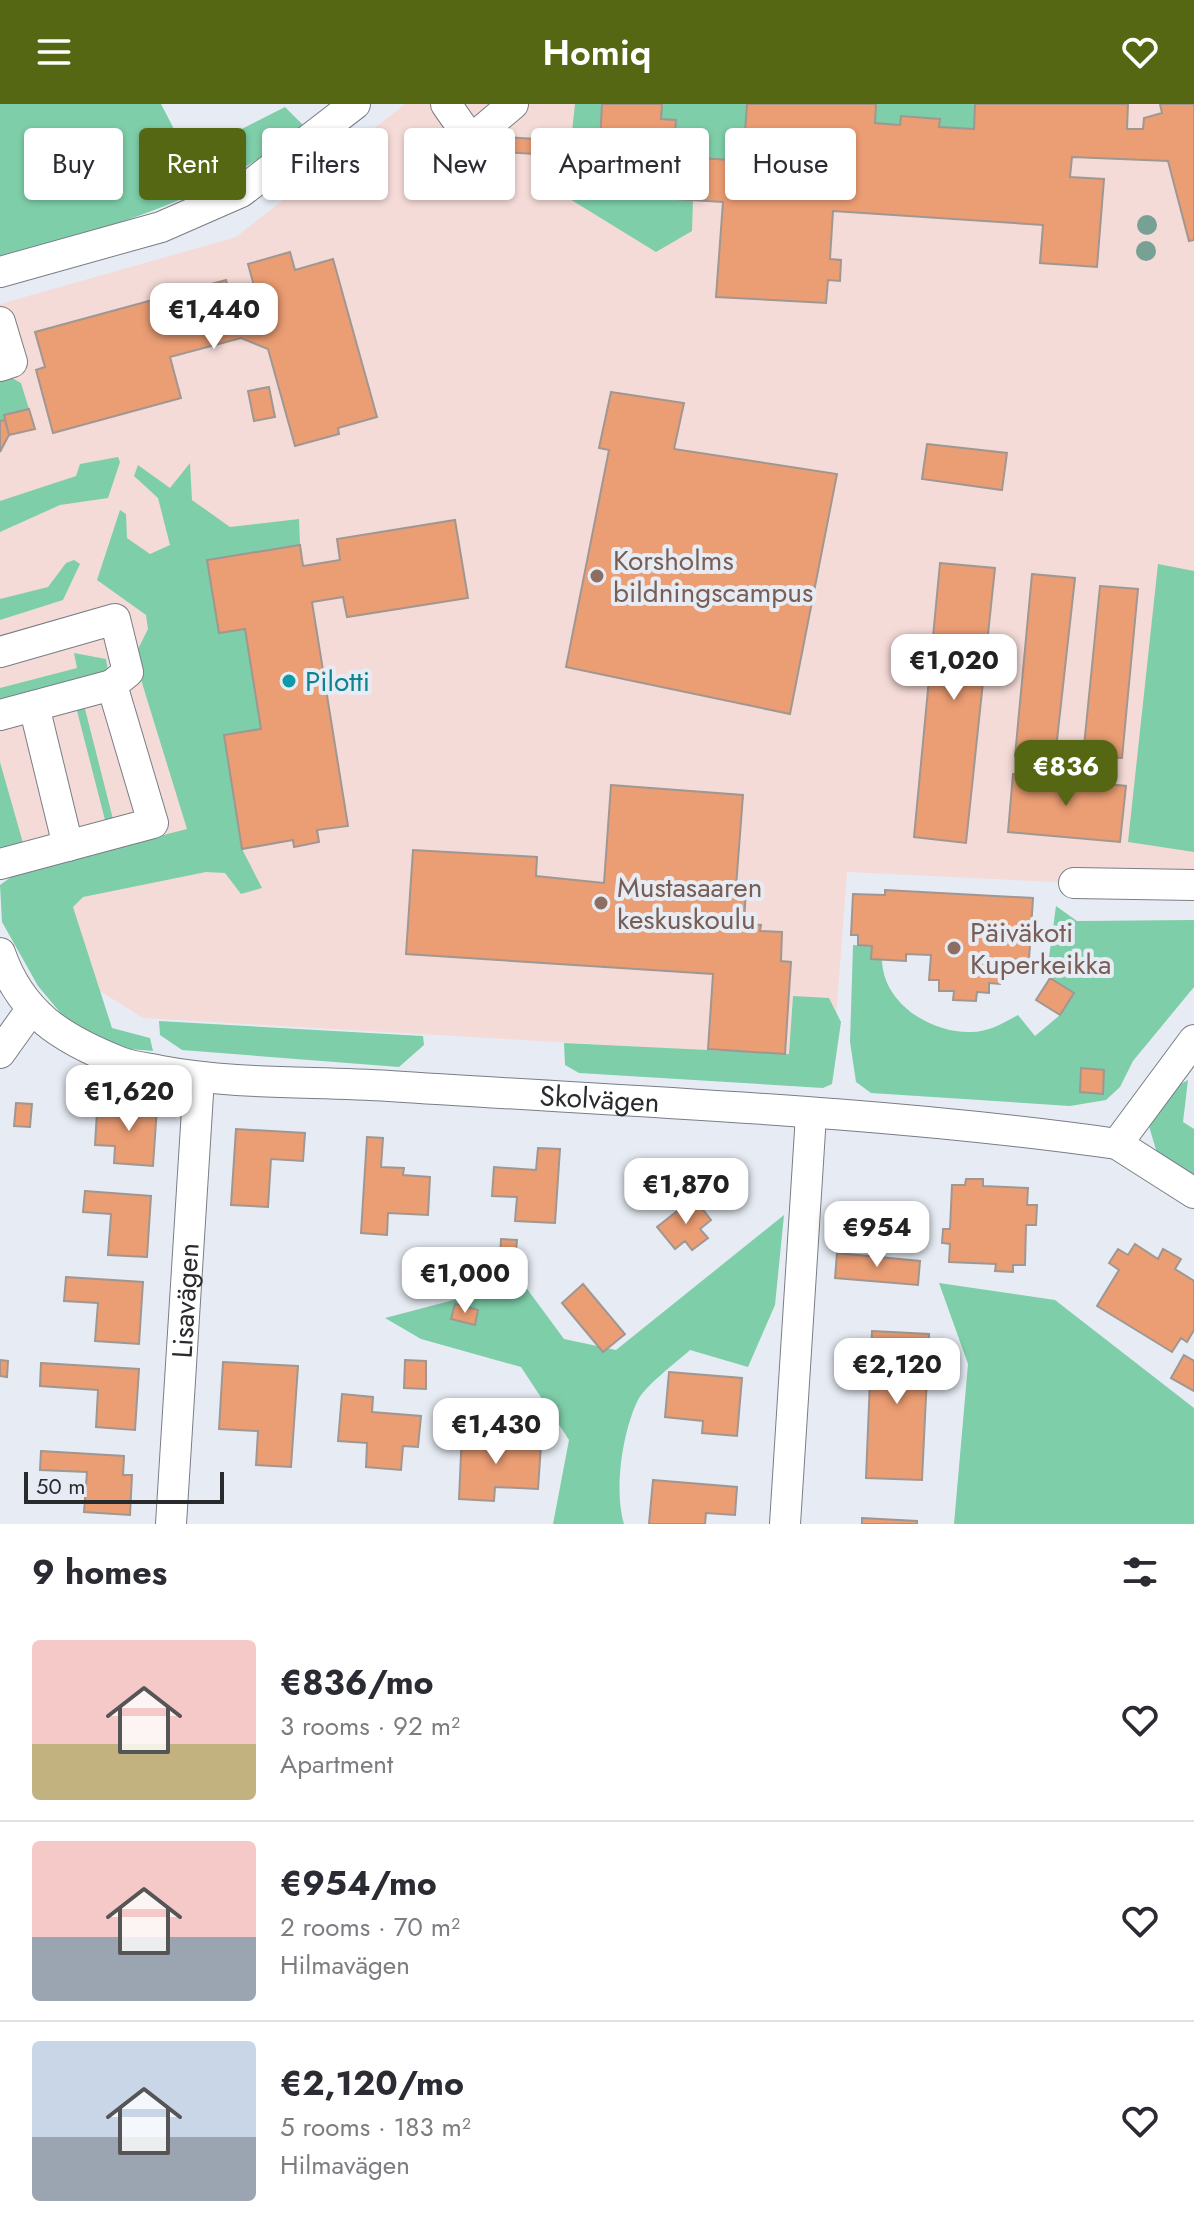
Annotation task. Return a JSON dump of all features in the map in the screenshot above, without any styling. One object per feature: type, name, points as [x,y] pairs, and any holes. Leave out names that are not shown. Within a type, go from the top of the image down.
[{"type":"street","points":[[0,272],[161,227],[241,192],[318,115],[355,104]]},
{"type":"street","points":[[446,104],[471,140],[513,104]]},
{"type":"street","points":[[0,322],[12,362],[0,366]]},
{"type":"street","points":[[0,652],[115,619],[128,672],[112,685],[0,715]]},
{"type":"street","points":[[0,864],[153,823],[112,685]]},
{"type":"street","points":[[34,706],[68,846]]},
{"type":"street","points":[[1074,883],[1194,885]]},
{"type":"street","name":"Skolvägen","points":[[0,953],[9,978],[30,1011],[51,1026],[121,1063],[199,1078],[350,1083],[1001,1127],[1117,1144]]},
{"type":"street","points":[[0,1053],[30,1011]]},
{"type":"street","points":[[1194,1040],[1117,1144],[1194,1193]]},
{"type":"street","name":"Lisavägen","points":[[171,1524],[199,1078]]},
{"type":"street","points":[[785,1524],[811,1115]]},
{"type":"shaded area","name":"Korsholms bildningscampus","points":[[405,104],[1194,104],[1194,898],[1074,883],[847,872],[833,1058],[143,1018],[66,970],[4,863],[0,849],[0,304],[236,237],[283,200],[388,200],[388,128],[375,128]]},
{"type":"green space","points":[[0,104],[161,104],[173,128],[139,128],[139,200],[178,200],[121,222],[0,256]]},
{"type":"green space","points":[[575,104],[602,104],[601,128],[572,128]]},
{"type":"green space","points":[[662,104],[747,104],[745,128],[725,128],[725,160],[709,159],[709,128],[675,128],[675,120],[661,119]]},
{"type":"green space","points":[[876,104],[975,104],[974,129],[939,127],[939,119],[901,116],[900,125],[875,123]]},
{"type":"green space","points":[[285,107],[305,127],[262,128],[262,156],[246,166],[246,128],[243,128]]},
{"type":"green space","points":[[571,200],[693,200],[692,231],[656,252]]},
{"type":"green space","points":[[12,378],[21,383],[29,409],[4,415],[5,420],[0,421],[0,381]]},
{"type":"green space","points":[[118,457],[120,462],[108,498],[60,505],[0,532],[0,501],[76,476],[80,464]]},
{"type":"green space","points":[[190,463],[192,500],[230,527],[299,519],[300,545],[207,560],[219,632],[245,629],[261,729],[224,735],[242,849],[262,888],[241,894],[225,873],[206,872],[83,897],[73,907],[112,1028],[150,1038],[153,1051],[129,1049],[74,1029],[38,986],[2,922],[0,885],[18,872],[187,829],[134,657],[148,629],[146,615],[97,580],[120,510],[126,514],[127,538],[150,554],[170,545],[158,498],[134,476],[138,465],[170,488]]},
{"type":"green space","points":[[74,560],[80,564],[63,600],[0,620],[0,599],[48,587],[66,563]]},
{"type":"green space","points":[[1158,564],[1194,571],[1194,852],[1128,842]]},
{"type":"green space","points":[[74,653],[106,659],[108,670],[0,703],[0,688],[77,668]]},
{"type":"green space","points":[[84,705],[114,823],[106,824],[76,707]]},
{"type":"green space","points":[[0,762],[23,843],[0,851]]},
{"type":"green space","points":[[1056,906],[1077,921],[1194,920],[1194,987],[1133,1061],[1120,1087],[1106,1100],[1070,1106],[871,1093],[856,1082],[850,1042],[853,945],[872,946],[871,959],[882,960],[891,990],[900,1002],[925,1021],[955,1031],[978,1032],[1018,1015],[1035,1036],[1060,1015],[1074,993],[1050,978],[1061,958],[1049,957]]},
{"type":"green space","points":[[793,996],[829,998],[841,1022],[832,1084],[823,1088],[579,1073],[565,1065],[564,1043],[789,1054]]},
{"type":"green space","points":[[159,1021],[423,1036],[424,1045],[399,1067],[182,1050],[160,1035]]},
{"type":"green space","points":[[1188,1080],[1183,1122],[1194,1129],[1194,1176],[1157,1153],[1148,1123],[1168,1091]]},
{"type":"green space","points":[[784,1215],[775,1305],[748,1367],[690,1350],[640,1396],[627,1430],[621,1463],[620,1496],[624,1524],[553,1524],[569,1440],[521,1367],[421,1339],[385,1318],[522,1282],[564,1339],[616,1350]]},
{"type":"green space","points":[[939,1283],[1055,1300],[1194,1408],[1194,1524],[954,1524],[968,1364]]},
{"type":"building","points":[[602,104],[662,104],[661,119],[676,120],[675,128],[601,128]]},
{"type":"building","points":[[747,104],[876,104],[875,123],[900,125],[901,116],[940,119],[939,127],[974,129],[975,104],[1128,104],[1127,129],[1143,129],[1144,118],[1162,113],[1160,104],[1194,104],[1194,240],[1189,241],[1168,161],[1072,157],[1070,177],[1104,179],[1097,267],[1040,263],[1043,225],[833,211],[830,259],[841,260],[840,281],[828,280],[826,303],[716,297],[723,202],[691,200],[709,200],[709,159],[725,160],[725,200],[856,200],[856,128],[745,128]]},
{"type":"building","points":[[515,138],[531,139],[531,154],[515,153]]},
{"type":"building","points":[[290,252],[295,270],[333,259],[377,417],[338,428],[339,434],[295,446],[268,349],[241,338],[170,357],[181,398],[53,433],[36,370],[45,367],[35,332],[226,280],[237,318],[266,329],[248,264]]},
{"type":"building","points":[[269,387],[275,417],[254,421],[248,391]]},
{"type":"building","points":[[611,392],[684,403],[674,449],[837,474],[790,714],[566,667],[609,450],[599,448]]},
{"type":"building","points":[[29,409],[35,429],[9,435],[4,415]]},
{"type":"building","points":[[5,420],[9,435],[0,452],[0,421]]},
{"type":"building","points":[[927,444],[1007,453],[1002,490],[922,479]]},
{"type":"building","name":"Pilotti","points":[[455,520],[468,598],[347,617],[343,597],[312,602],[348,826],[317,830],[319,842],[294,847],[293,840],[242,849],[224,735],[261,729],[245,629],[219,633],[207,560],[300,545],[303,566],[340,560],[337,539]]},
{"type":"building","points":[[940,563],[995,568],[966,843],[914,837]]},
{"type":"building","points":[[1032,574],[1075,578],[1055,758],[1015,756]]},
{"type":"building","points":[[1100,586],[1138,589],[1122,758],[1083,756]]},
{"type":"building","points":[[1013,774],[1126,786],[1120,842],[1008,832]]},
{"type":"building","points":[[611,785],[743,795],[736,887],[746,888],[744,924],[761,925],[760,931],[782,932],[781,961],[791,962],[785,1054],[708,1049],[713,974],[406,954],[413,850],[537,857],[536,876],[604,883]]},
{"type":"building","points":[[885,890],[1033,898],[1029,960],[1002,959],[1000,984],[989,983],[989,993],[977,992],[976,1001],[953,1000],[954,991],[939,991],[939,980],[929,980],[931,955],[906,954],[906,961],[871,959],[872,946],[858,945],[858,935],[851,935],[853,894],[885,895]]},
{"type":"building","points":[[1050,978],[1074,993],[1060,1015],[1036,1000]]},
{"type":"building","points":[[1081,1068],[1104,1070],[1103,1094],[1080,1092]]},
{"type":"building","points":[[16,1103],[32,1104],[30,1127],[14,1126]]},
{"type":"building","points":[[118,1104],[157,1107],[153,1166],[114,1163],[115,1146],[95,1145],[97,1111],[117,1112]]},
{"type":"building","points":[[236,1129],[305,1133],[303,1161],[271,1159],[268,1207],[231,1205]]},
{"type":"building","points":[[367,1137],[383,1138],[381,1167],[404,1168],[403,1175],[430,1177],[428,1215],[388,1213],[387,1235],[361,1233]]},
{"type":"building","points":[[538,1148],[560,1149],[555,1223],[515,1221],[517,1197],[492,1196],[494,1167],[536,1170]]},
{"type":"building","points":[[966,1179],[983,1179],[983,1186],[1028,1188],[1027,1205],[1037,1205],[1036,1225],[1026,1225],[1025,1265],[1013,1265],[1013,1272],[995,1271],[996,1264],[949,1262],[950,1244],[942,1243],[943,1229],[950,1229],[952,1185],[965,1185]]},
{"type":"building","points":[[85,1191],[151,1196],[147,1257],[108,1255],[111,1214],[83,1212]]},
{"type":"building","points":[[694,1198],[711,1220],[700,1229],[708,1238],[692,1250],[685,1241],[675,1249],[657,1227]]},
{"type":"building","points":[[842,1202],[914,1208],[912,1230],[840,1225]]},
{"type":"building","points":[[501,1239],[517,1240],[515,1261],[500,1260]]},
{"type":"building","points":[[1135,1244],[1158,1259],[1163,1249],[1181,1259],[1175,1269],[1194,1281],[1194,1330],[1187,1342],[1181,1338],[1172,1352],[1097,1306],[1119,1270],[1109,1263],[1118,1249],[1128,1255]]},
{"type":"building","points":[[837,1253],[920,1261],[918,1285],[835,1278]]},
{"type":"building","points":[[66,1277],[143,1282],[139,1344],[95,1341],[98,1303],[64,1301]]},
{"type":"building","points":[[583,1284],[625,1334],[603,1352],[562,1303]]},
{"type":"building","points":[[455,1304],[478,1310],[475,1325],[451,1319]]},
{"type":"building","points":[[872,1331],[929,1334],[922,1480],[866,1478]]},
{"type":"building","points":[[1184,1355],[1194,1361],[1194,1391],[1171,1378]]},
{"type":"building","points":[[0,1360],[8,1361],[7,1377],[0,1376]]},
{"type":"building","points":[[405,1360],[426,1361],[426,1389],[404,1388]]},
{"type":"building","points":[[223,1362],[298,1366],[291,1467],[256,1465],[258,1431],[219,1429]]},
{"type":"building","points":[[41,1363],[139,1369],[135,1430],[96,1427],[98,1390],[40,1386]]},
{"type":"building","points":[[669,1372],[742,1378],[737,1436],[702,1433],[703,1421],[665,1417]]},
{"type":"building","points":[[342,1394],[373,1397],[372,1412],[421,1416],[418,1447],[403,1446],[401,1470],[366,1467],[367,1443],[338,1441]]},
{"type":"building","points":[[462,1432],[497,1434],[496,1443],[541,1445],[538,1489],[495,1487],[494,1501],[459,1499]]},
{"type":"building","points":[[41,1451],[124,1456],[123,1475],[132,1475],[130,1515],[84,1512],[87,1472],[40,1470]]},
{"type":"building","points":[[653,1480],[737,1487],[735,1515],[706,1513],[705,1524],[649,1524]]},
{"type":"building","points":[[862,1518],[917,1521],[917,1524],[862,1524]]},
{"type":"place","name":"Korsholms bildningscampus","points":[[597,576]]},
{"type":"place","name":"Pilotti","points":[[289,681]]},
{"type":"place","name":"Mustasaaren keskuskoulu","points":[[601,903]]},
{"type":"place","name":"Päiväkoti Kuperkeikka","points":[[954,948]]}]
